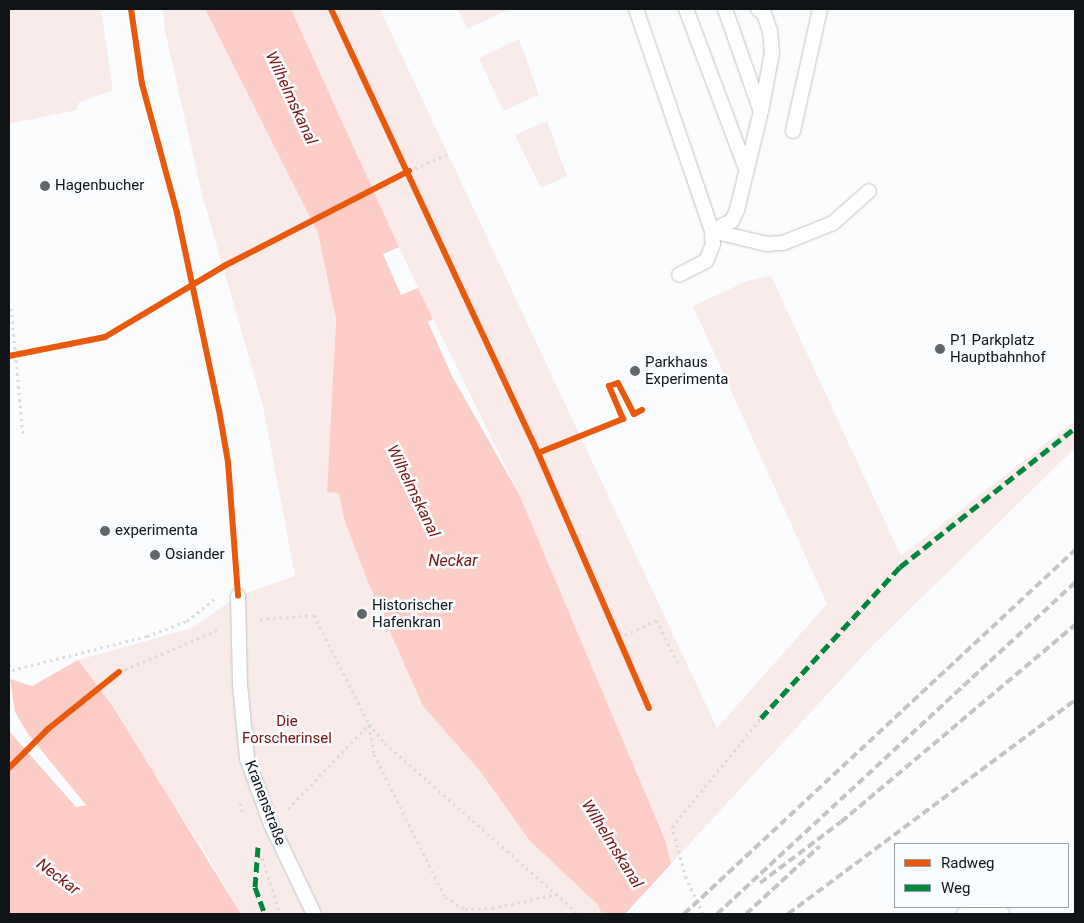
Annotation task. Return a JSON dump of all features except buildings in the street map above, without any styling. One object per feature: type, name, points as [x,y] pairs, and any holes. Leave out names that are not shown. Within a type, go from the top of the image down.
[{"type":"lane","points":[[636,9],[712,231],[713,244],[706,261],[679,275]]},
{"type":"lane","points":[[686,9],[747,171]]},
{"type":"lane","points":[[725,9],[761,111]]},
{"type":"lane","points":[[712,231],[732,221],[747,171],[761,111],[772,54],[770,31],[764,14],[758,9]]},
{"type":"lane","points":[[793,131],[820,9]]},
{"type":"lane","points":[[712,231],[767,244],[783,243],[833,223],[869,190]]},
{"type":"lane","name":"Kranenstraße","points":[[238,596],[240,684],[247,758],[272,826],[314,914]]},
{"type":"lane","points":[[964,914],[979,908]]},
{"type":"lane","points":[[990,908],[1002,914]]},
{"type":"path","points":[[409,171],[448,154]]},
{"type":"path","points":[[9,356],[105,336],[192,284]]},
{"type":"path","points":[[11,308],[23,435]]},
{"type":"path","points":[[9,664],[12,670],[147,636],[187,621],[223,593]]},
{"type":"path","points":[[119,672],[240,621],[314,615],[369,724],[385,743],[578,914]]},
{"type":"path","points":[[619,638],[656,620],[678,663]]},
{"type":"path","points":[[702,914],[686,878],[672,827],[761,718]]},
{"type":"path","points":[[272,826],[369,724]]},
{"type":"path","points":[[369,724],[374,754],[444,897],[465,909],[492,908],[557,894]]},
{"type":"path","points":[[261,856],[280,914]]},
{"type":"green space","points":[[9,9],[101,9],[113,90],[78,103],[77,110],[9,124]]},
{"type":"green space","name":"Die Forscherinsel","points":[[163,9],[205,9],[318,233],[336,319],[327,492],[339,493],[344,519],[370,587],[423,706],[480,771],[530,841],[598,905],[602,914],[241,914],[206,854],[78,660],[192,628],[238,596],[295,576],[263,406],[202,194],[165,31]]},
{"type":"green space","points":[[291,9],[380,9],[717,728],[827,604],[693,306],[747,281],[771,276],[901,556],[1075,421],[1075,448],[870,648],[671,864],[666,841],[519,494],[418,288]]},
{"type":"green space","points":[[457,9],[507,9],[508,10],[467,29]]},
{"type":"green space","points":[[519,39],[539,95],[503,111],[479,58]]},
{"type":"green space","points":[[547,121],[567,176],[541,188],[515,135]]},
{"type":"water","name":"Neckar","points":[[205,9],[291,9],[399,247],[383,254],[401,295],[418,288],[433,319],[428,322],[452,376],[519,494],[666,842],[671,864],[696,914],[602,914],[598,905],[530,841],[480,771],[423,706],[370,587],[344,519],[339,493],[327,492],[336,319],[318,233]]},
{"type":"water","points":[[78,660],[113,707],[241,914],[9,914],[9,731],[76,807],[86,805],[28,734],[15,712],[10,679],[32,686]]},
{"type":"pier","points":[[673,862],[698,914],[625,914],[671,864]]},
{"type":"railway","points":[[684,914],[1075,550]]},
{"type":"railway","points":[[717,914],[1075,582]]},
{"type":"railway","points":[[760,883],[841,822],[1075,625]]},
{"type":"railway","points":[[788,914],[1075,700]]},
{"type":"railway","points":[[746,914],[820,846]]},
{"type":"marked path","points":[[761,718],[900,567],[1075,428]]},
{"type":"marked path","points":[[258,847],[255,887],[265,914]]},
{"type":"cycle path","points":[[131,9],[142,84],[177,213],[219,410],[228,462],[238,596]]},
{"type":"cycle path","points":[[331,9],[538,453],[649,708]]},
{"type":"cycle path","points":[[9,356],[105,337],[224,266],[409,171]]},
{"type":"cycle path","points":[[538,453],[623,419],[609,386],[618,383],[634,414],[642,410]]},
{"type":"cycle path","points":[[9,768],[48,729],[119,672]]},
{"type":"place","name":"Hagenbucher","points":[[45,186]]},
{"type":"place","name":"P1 Parkplatz Hauptbahnhof","points":[[940,349]]},
{"type":"place","name":"Parkhaus Experimenta","points":[[635,371]]},
{"type":"place","name":"experimenta","points":[[105,531]]},
{"type":"place","name":"Osiander","points":[[155,555]]},
{"type":"place","name":"Historischer Hafenkran","points":[[362,614]]},
{"type":"water label","name":"Wilhelmskanal","points":[[291,98]]},
{"type":"water label","name":"Wilhelmskanal","points":[[413,491]]},
{"type":"water label","name":"Wilhelmskanal","points":[[612,844]]}]
